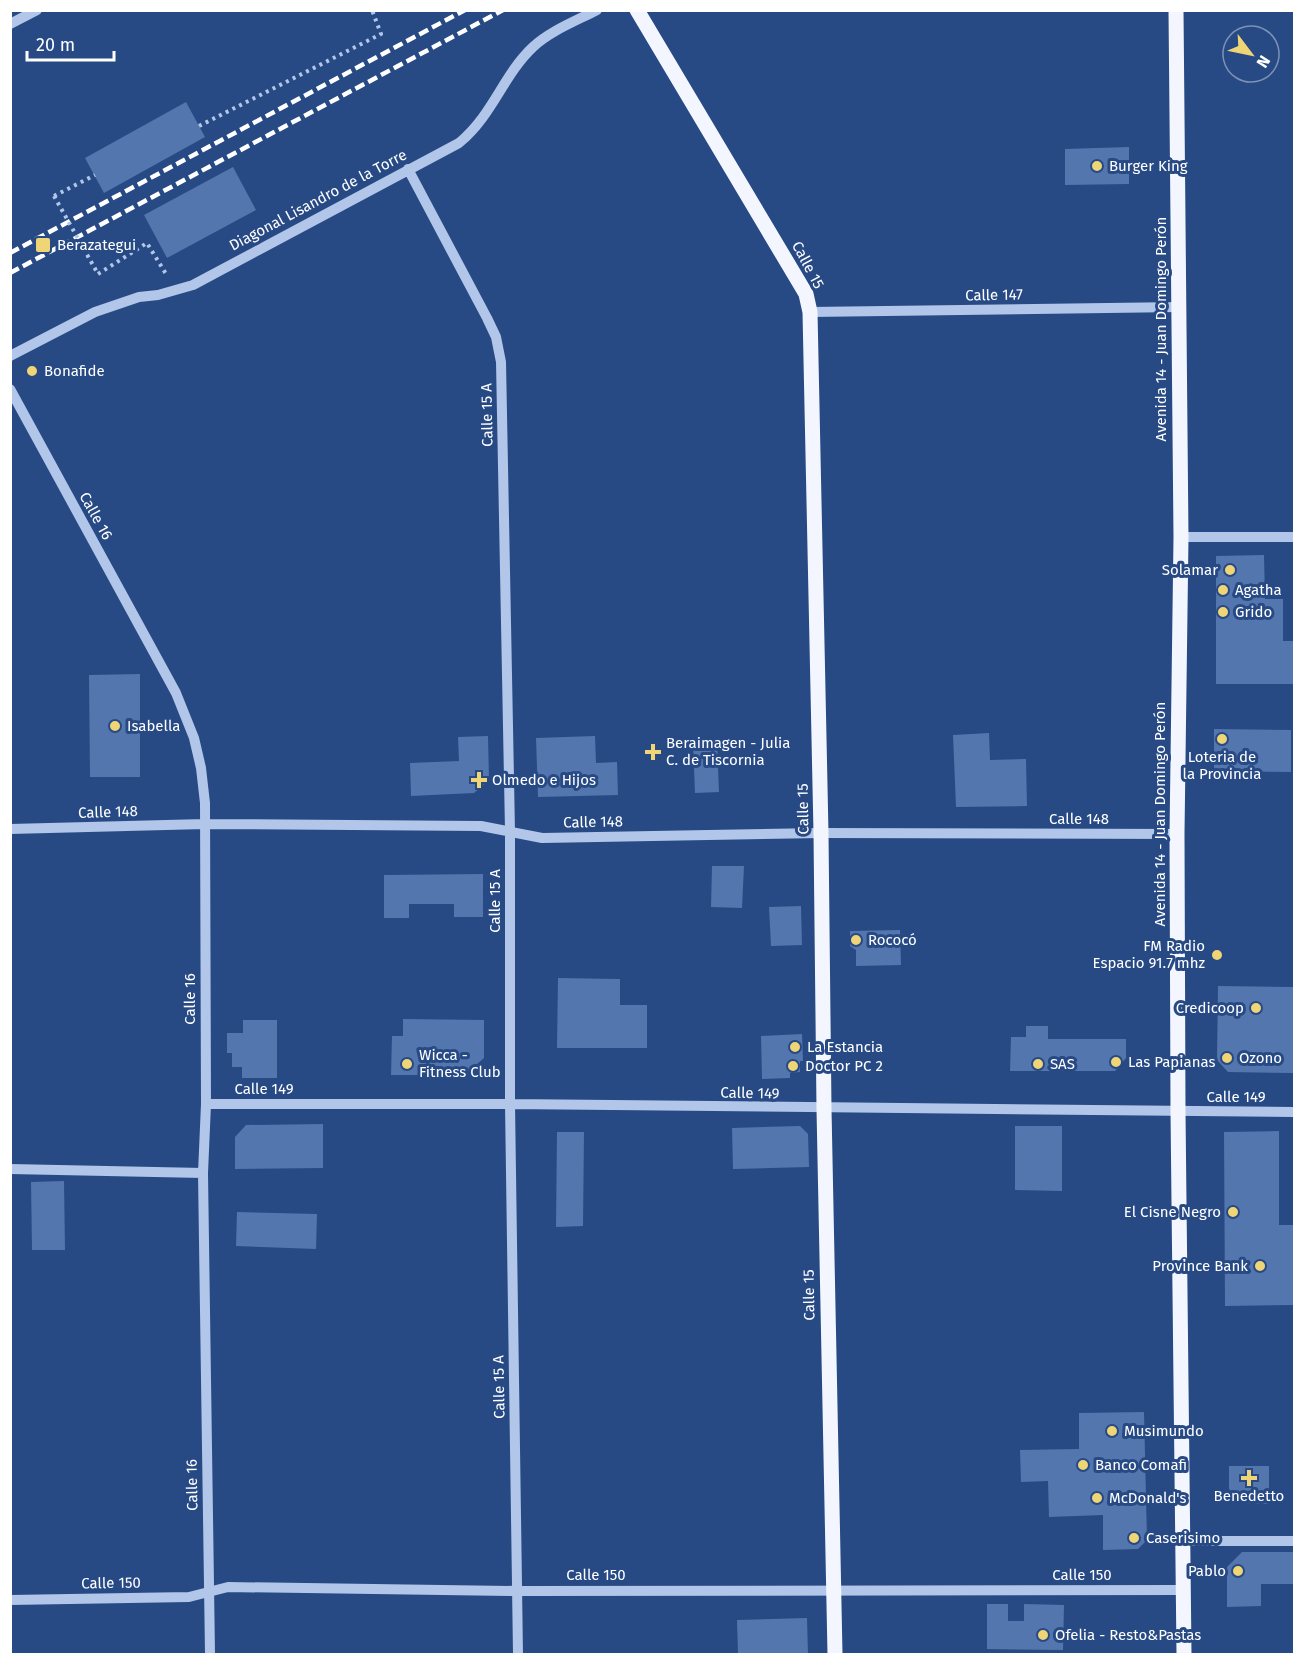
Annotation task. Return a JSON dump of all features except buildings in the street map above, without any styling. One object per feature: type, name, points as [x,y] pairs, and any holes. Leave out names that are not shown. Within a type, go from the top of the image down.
[{"type":"main road","name":"Calle 15","points":[[637,10],[806,294],[810,312],[835,1654]]},
{"type":"main road","name":"Avenida 14 - Juan Domingo Perón","points":[[1176,10],[1181,537],[1178,1112],[1184,1654]]},
{"type":"street","points":[[10,24],[37,10]]},
{"type":"street","name":"Diagonal Lisandro de la Torre","points":[[10,356],[95,312],[139,297],[193,285],[459,143],[488,112],[520,61],[532,47],[597,10]]},
{"type":"street","name":"Calle 15 A","points":[[408,169],[487,318],[496,337],[501,362],[510,831],[510,1104],[518,1654]]},
{"type":"street","name":"Calle 147","points":[[810,312],[1180,308]]},
{"type":"street","name":"Calle 16","points":[[10,389],[176,693],[201,768],[205,824],[206,1104],[204,1173],[210,1654]]},
{"type":"street","points":[[1181,537],[1294,537]]},
{"type":"street","name":"Calle 148","points":[[10,829],[205,824],[480,826],[542,838],[821,833],[1178,834]]},
{"type":"street","name":"Calle 149","points":[[206,1104],[510,1104],[1294,1112]]},
{"type":"street","points":[[10,1169],[204,1173]]},
{"type":"street","points":[[1184,1542],[1294,1540]]},
{"type":"street","name":"Calle 150","points":[[10,1600],[189,1597],[228,1587],[517,1591],[1183,1590]]},
{"type":"path","points":[[199,126],[381,34],[372,10]]},
{"type":"path","points":[[94,175],[54,196],[98,274],[147,243],[176,290]]},
{"type":"railway","points":[[10,253],[465,10]]},
{"type":"railway","points":[[10,273],[503,10]]},
{"type":"place","name":"Burger King","points":[[1097,166]]},
{"type":"place","name":"Berazategui","points":[[43,245]]},
{"type":"place","name":"Bonafide","points":[[32,371]]},
{"type":"place","name":"Solamar","points":[[1230,570]]},
{"type":"place","name":"Agatha","points":[[1223,590]]},
{"type":"place","name":"Grido","points":[[1223,612]]},
{"type":"place","name":"Isabella","points":[[115,726]]},
{"type":"place","name":"Loteria de la Provincia","points":[[1222,739]]},
{"type":"place","name":"Beraimagen - Julia C. de Tiscornia","points":[[653,752]]},
{"type":"place","name":"Olmedo e Hijos","points":[[479,780]]},
{"type":"place","name":"Rococó","points":[[856,940]]},
{"type":"place","name":"FM Radio Espacio 91.7 mhz","points":[[1217,955]]},
{"type":"place","name":"Credicoop","points":[[1256,1008]]},
{"type":"place","name":"La Estancia","points":[[795,1047]]},
{"type":"place","name":"Ozono","points":[[1227,1058]]},
{"type":"place","name":"Las Papianas","points":[[1116,1062]]},
{"type":"place","name":"Wicca - Fitness Club","points":[[407,1064]]},
{"type":"place","name":"SAS","points":[[1038,1064]]},
{"type":"place","name":"Doctor PC 2","points":[[793,1066]]},
{"type":"place","name":"El Cisne Negro","points":[[1233,1212]]},
{"type":"place","name":"Province Bank","points":[[1260,1266]]},
{"type":"place","name":"Musimundo","points":[[1112,1431]]},
{"type":"place","name":"Banco Comafi","points":[[1083,1465]]},
{"type":"place","name":"Benedetto","points":[[1249,1478]]},
{"type":"place","name":"McDonald's","points":[[1097,1498]]},
{"type":"place","name":"Caserisimo","points":[[1134,1538]]},
{"type":"place","name":"Pablo","points":[[1238,1571]]},
{"type":"place","name":"Ofelia - Resto&Pastas","points":[[1043,1635]]}]
